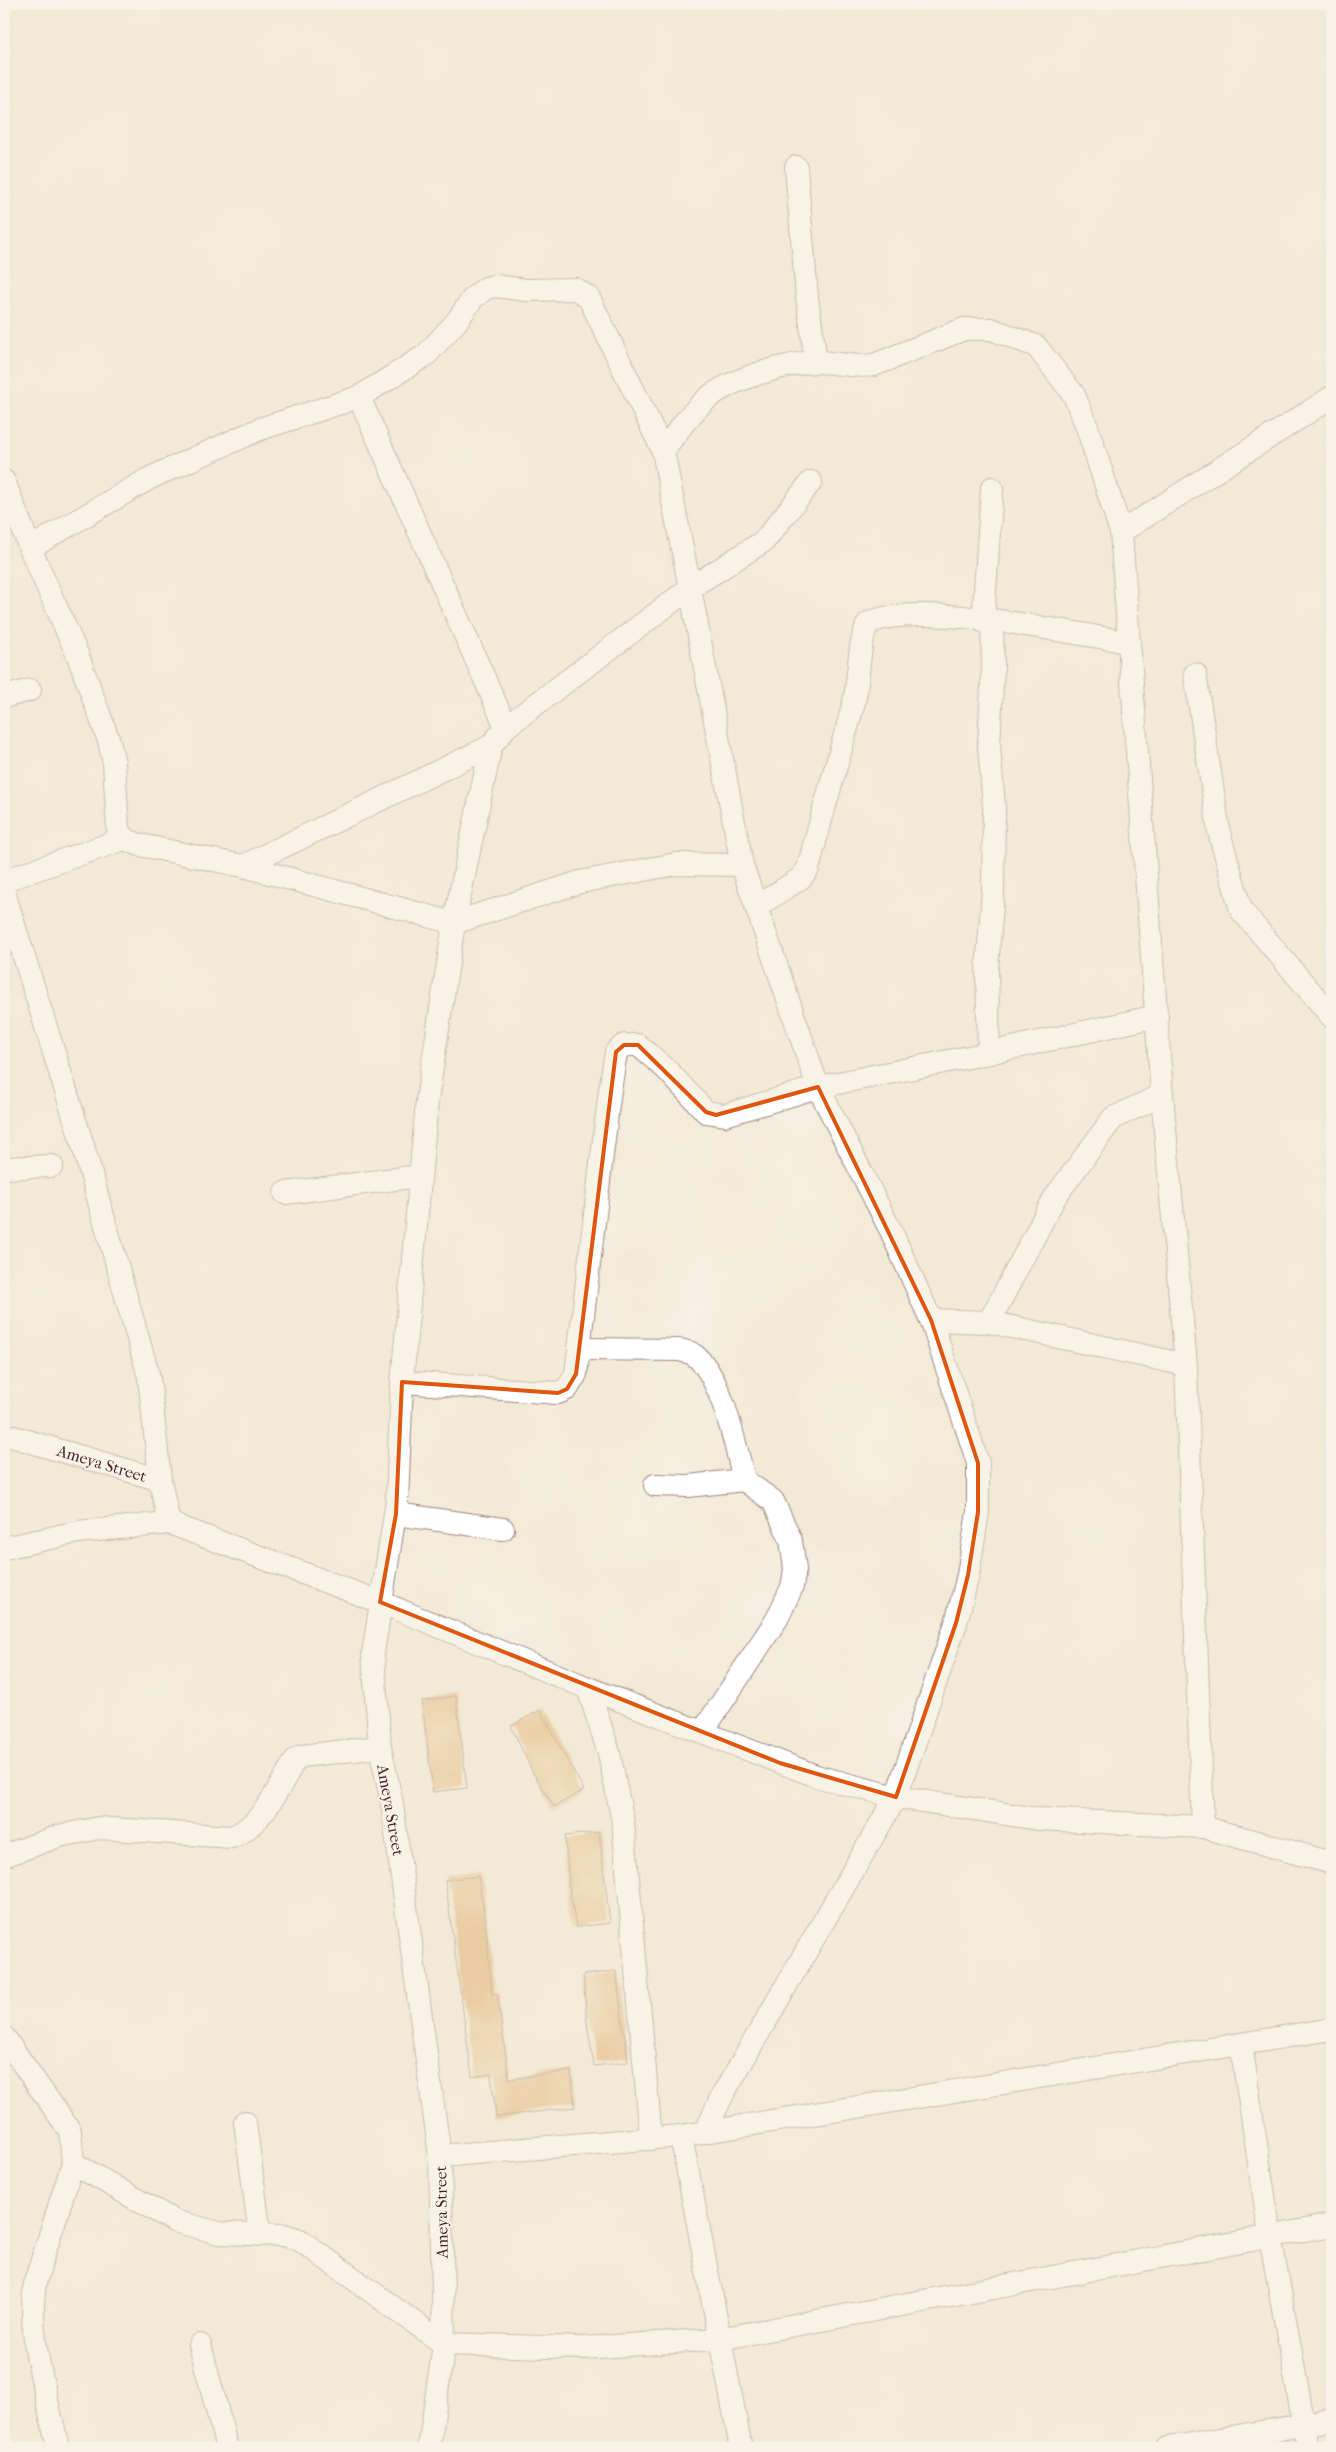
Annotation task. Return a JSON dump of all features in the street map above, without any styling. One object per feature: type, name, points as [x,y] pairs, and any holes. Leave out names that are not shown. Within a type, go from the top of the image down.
[{"type":"street","points":[[796,167],[807,297],[816,362]]},
{"type":"street","points":[[30,548],[150,478],[260,429],[359,397],[426,355],[457,321],[473,298],[486,288],[495,286],[526,290],[576,289],[589,298],[663,451],[742,865],[818,1087],[891,1232],[931,1320],[978,1463],[978,1512],[968,1575],[956,1624],[896,1797],[722,2096],[706,2132]]},
{"type":"street","points":[[663,451],[688,416],[709,396],[761,371],[816,362],[864,367],[874,365],[964,329],[991,329],[1036,346],[1074,396],[1087,427],[1120,532],[1162,1095],[1186,1365],[1204,1827]]},
{"type":"street","points":[[359,397],[506,727]]},
{"type":"street","points":[[1120,532],[1332,397]]},
{"type":"street","points":[[4,482],[30,548],[78,656],[109,741],[114,762],[118,830],[124,839],[140,845],[243,866],[454,923],[580,882],[676,864],[742,865]]},
{"type":"street","points":[[243,866],[491,746],[506,727],[690,588],[764,541],[811,482]]},
{"type":"street","points":[[989,1053],[987,969],[993,892],[994,807],[989,745],[993,666],[988,621],[992,488]]},
{"type":"street","points":[[756,907],[801,878],[808,869],[827,792],[854,700],[862,636],[868,623],[877,619],[915,616],[988,621],[1128,642]]},
{"type":"street","points":[[1195,674],[1219,832],[1241,910],[1332,1017]]},
{"type":"street","points":[[4,697],[30,690]]},
{"type":"street","name":"Ameya Street","points":[[429,2448],[444,2344],[440,2156],[392,1804],[380,1747],[373,1654],[380,1602],[396,1514],[402,1382],[427,1101],[454,923],[491,746]]},
{"type":"street","points":[[124,839],[6,880],[4,886],[6,899],[84,1149],[149,1377],[160,1480]]},
{"type":"street","points":[[402,1382],[558,1393],[567,1389],[576,1374],[616,1052],[624,1045],[638,1045],[666,1069],[706,1112],[725,1115],[818,1087],[989,1053],[1157,1016]]},
{"type":"street","points":[[989,1322],[1056,1197],[1113,1118],[1162,1095]]},
{"type":"street","points":[[4,1168],[52,1166]]},
{"type":"street","points":[[285,1193],[419,1176]]},
{"type":"street","points":[[931,1320],[989,1322],[1186,1365]]},
{"type":"street","points":[[579,1349],[656,1350],[691,1353],[708,1370],[729,1418],[744,1480],[773,1501],[791,1540],[795,1569],[792,1587],[777,1619],[703,1731]]},
{"type":"street","name":"Ameya Street","points":[[4,1434],[160,1480],[169,1523]]},
{"type":"street","points":[[655,1485],[688,1486],[744,1480]]},
{"type":"street","points":[[396,1514],[503,1529]]},
{"type":"street","points":[[4,1548],[78,1532],[169,1523],[380,1602],[588,1688],[816,1776],[896,1797],[1038,1819],[1204,1827],[1332,1863]]},
{"type":"street","points":[[588,1688],[609,1753],[623,1822],[651,2139]]},
{"type":"street","points":[[4,1856],[59,1836],[99,1828],[232,1837],[245,1832],[259,1818],[296,1759],[301,1756],[380,1747]]},
{"type":"street","points":[[440,2156],[680,2136],[1332,2029]]},
{"type":"street","points":[[4,2037],[70,2131],[73,2163],[36,2279],[32,2299],[32,2324],[58,2448]]},
{"type":"street","points":[[1241,2044],[1270,2236],[1308,2448]]},
{"type":"street","points":[[246,2122],[260,2235]]},
{"type":"street","points":[[680,2136],[741,2448]]},
{"type":"street","points":[[73,2163],[174,2221],[219,2233],[284,2235],[300,2240],[444,2344],[583,2348],[719,2339],[1332,2226]]},
{"type":"street","points":[[200,2345],[227,2448]]},
{"type":"street","points":[[1167,2448],[1332,2420]]},
{"type":"highlighted area","points":[[624,1045],[638,1045],[706,1112],[716,1115],[818,1087],[931,1320],[978,1463],[978,1512],[968,1575],[956,1623],[896,1797],[780,1763],[380,1602],[396,1514],[402,1382],[558,1393],[567,1389],[576,1374],[616,1052]]},
{"type":"building","points":[[456,1696],[467,1788],[433,1792],[422,1701]]},
{"type":"building","points":[[540,1710],[584,1790],[554,1807],[532,1771],[511,1726]]},
{"type":"building","points":[[599,1832],[610,1923],[576,1927],[569,1886],[565,1836]]},
{"type":"building","points":[[478,1876],[485,1917],[492,1994],[497,1993],[509,2079],[571,2071],[575,2107],[496,2117],[491,2074],[472,2077],[445,1880]]},
{"type":"building","points":[[616,1971],[628,2062],[594,2066],[587,2023],[583,1975]]}]
